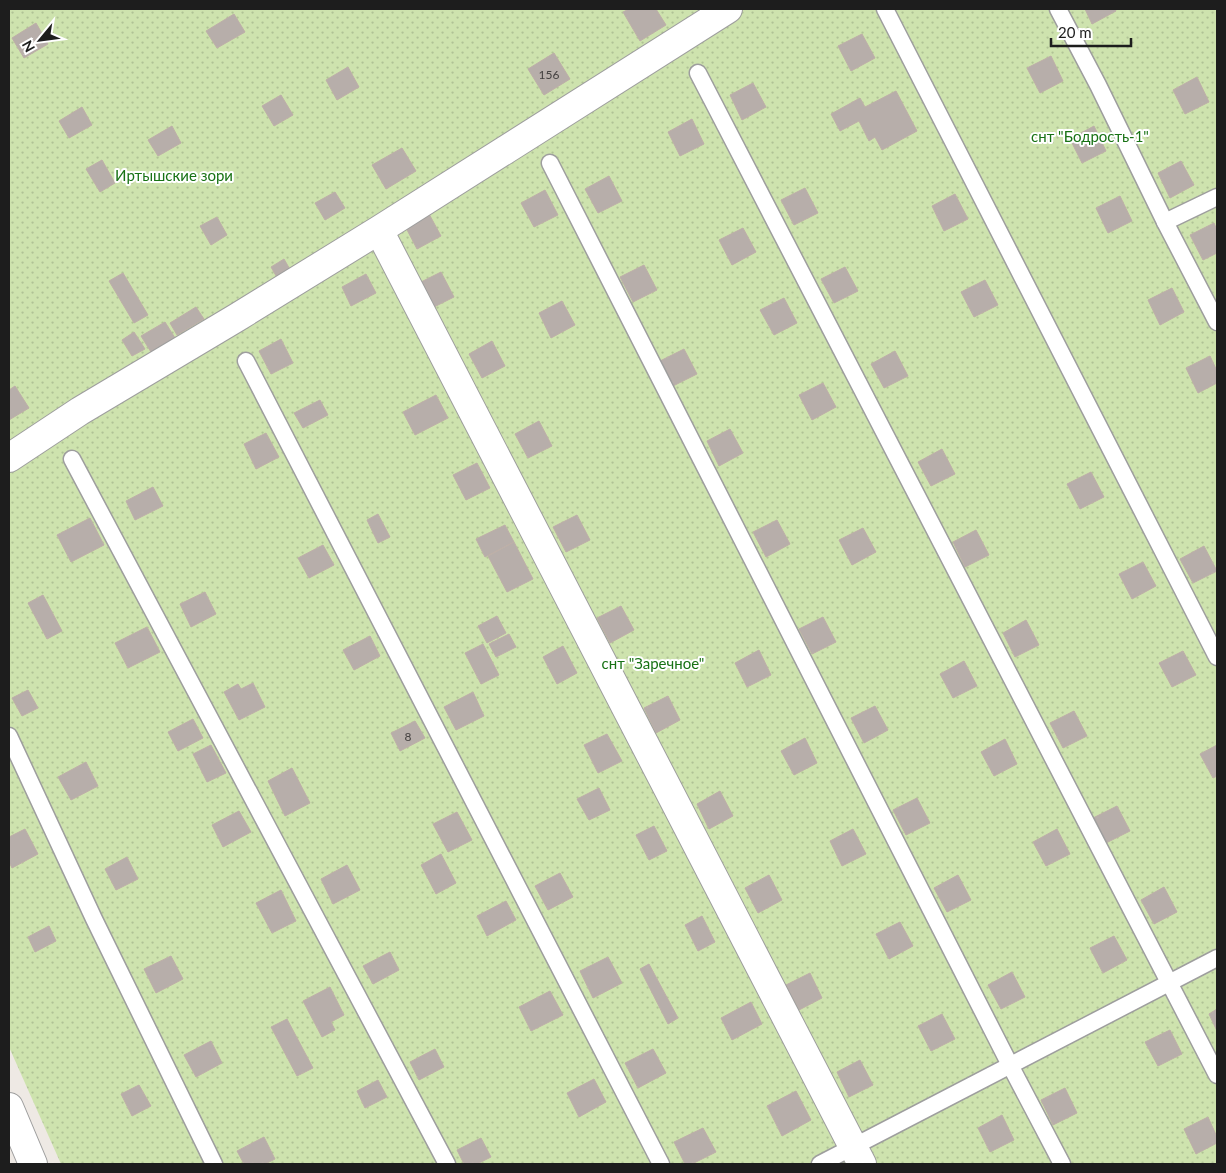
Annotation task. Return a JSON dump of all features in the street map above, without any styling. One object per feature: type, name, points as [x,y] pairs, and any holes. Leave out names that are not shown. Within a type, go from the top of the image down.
[{"type":"street","points":[[9,458],[80,411],[379,230],[728,9]]},
{"type":"street","points":[[384,240],[858,1156]]},
{"type":"street","points":[[9,1107],[33,1164]]},
{"type":"lane","points":[[885,9],[1217,657]]},
{"type":"lane","points":[[1058,9],[1217,322]]},
{"type":"lane","points":[[698,73],[1217,1076]]},
{"type":"lane","points":[[550,163],[1062,1164]]},
{"type":"lane","points":[[1165,222],[1217,197]]},
{"type":"lane","points":[[246,361],[661,1164]]},
{"type":"lane","points":[[72,459],[447,1164]]},
{"type":"lane","points":[[9,736],[94,920],[214,1164]]},
{"type":"lane","points":[[820,1164],[858,1156],[1010,1065],[1217,958]]},
{"type":"green space","name":"снт \"Заречное\"","points":[[9,9],[1217,9],[1217,1164],[61,1164],[9,1047]]},
{"type":"building","points":[[629,9],[656,9],[666,25],[640,41],[623,12]]},
{"type":"building","points":[[1085,9],[1115,9],[1116,11],[1092,24]]},
{"type":"building","points":[[234,14],[245,32],[217,48],[206,31]]},
{"type":"building","points":[[36,23],[48,44],[24,58],[12,38]]},
{"type":"building","points":[[862,34],[875,58],[851,71],[838,46]]},
{"type":"building","points":[[554,53],[570,79],[544,95],[528,69]]},
{"type":"building","points":[[1051,56],[1063,81],[1040,93],[1027,68]]},
{"type":"building","points":[[348,67],[359,87],[337,100],[326,80]]},
{"type":"building","points":[[1197,77],[1209,102],[1185,114],[1173,90]]},
{"type":"building","points":[[753,83],[766,107],[742,120],[730,95]]},
{"type":"building","points":[[896,91],[917,131],[882,150],[875,137],[869,141],[859,121],[840,131],[831,114],[860,98],[865,107]]},
{"type":"building","points":[[281,95],[293,115],[274,126],[262,106]]},
{"type":"building","points":[[82,107],[92,125],[69,138],[59,121]]},
{"type":"building","points":[[692,119],[704,144],[680,156],[668,132]]},
{"type":"building","points":[[172,126],[181,143],[158,156],[148,140]]},
{"type":"building","points":[[1094,126],[1106,151],[1082,163],[1070,139]]},
{"type":"building","points":[[402,148],[416,171],[386,189],[372,165]]},
{"type":"building","points":[[102,160],[115,183],[100,192],[86,169]]},
{"type":"building","points":[[1181,161],[1194,185],[1170,198],[1158,173]]},
{"type":"building","points":[[609,176],[622,201],[598,213],[585,189]]},
{"type":"building","points":[[805,188],[818,213],[794,225],[781,200]]},
{"type":"building","points":[[545,190],[558,215],[534,227],[521,203]]},
{"type":"building","points":[[335,192],[345,208],[325,220],[315,203]]},
{"type":"building","points":[[955,194],[968,219],[944,231],[932,206]]},
{"type":"building","points":[[1120,196],[1132,221],[1108,233],[1096,208]]},
{"type":"building","points":[[428,212],[441,236],[417,249],[404,224]]},
{"type":"building","points":[[217,217],[227,235],[211,245],[200,226]]},
{"type":"building","points":[[1214,223],[1217,230],[1217,253],[1203,260],[1190,235]]},
{"type":"building","points":[[743,228],[756,252],[732,265],[719,240]]},
{"type":"building","points":[[284,259],[292,273],[279,281],[271,267]]},
{"type":"building","points":[[644,265],[657,290],[633,302],[620,277]]},
{"type":"building","points":[[845,267],[858,291],[834,303],[821,279]]},
{"type":"building","points":[[441,272],[454,297],[430,309],[417,284]]},
{"type":"building","points":[[123,273],[148,315],[134,323],[109,281]]},
{"type":"building","points":[[366,274],[376,293],[351,306],[342,287]]},
{"type":"building","points":[[985,280],[998,305],[974,317],[961,292]]},
{"type":"building","points":[[1172,288],[1184,312],[1160,325],[1148,300]]},
{"type":"building","points":[[784,298],[797,323],[774,335],[760,310]]},
{"type":"building","points":[[562,301],[575,325],[551,338],[539,313]]},
{"type":"building","points":[[196,307],[204,319],[177,335],[170,323]]},
{"type":"building","points":[[165,322],[175,338],[151,352],[141,336]]},
{"type":"building","points":[[134,332],[145,349],[132,356],[122,340]]},
{"type":"building","points":[[281,339],[293,363],[271,374],[259,351]]},
{"type":"building","points":[[492,341],[505,366],[482,378],[469,354]]},
{"type":"building","points":[[684,349],[697,374],[673,386],[660,361]]},
{"type":"building","points":[[895,351],[908,376],[884,388],[871,364]]},
{"type":"building","points":[[1210,356],[1217,371],[1217,383],[1198,393],[1186,368]]},
{"type":"building","points":[[823,383],[836,407],[812,420],[799,395]]},
{"type":"building","points":[[15,386],[29,408],[9,420],[9,390]]},
{"type":"building","points":[[436,395],[448,418],[415,435],[403,412]]},
{"type":"building","points":[[320,400],[328,415],[303,428],[294,413]]},
{"type":"building","points":[[539,421],[552,446],[528,458],[515,434]]},
{"type":"building","points":[[730,429],[743,453],[719,466],[707,441]]},
{"type":"building","points":[[266,433],[279,457],[256,469],[244,444]]},
{"type":"building","points":[[942,449],[955,474],[931,486],[918,462]]},
{"type":"building","points":[[477,463],[490,488],[466,500],[453,475]]},
{"type":"building","points":[[1091,472],[1104,497],[1080,509],[1067,484]]},
{"type":"building","points":[[153,487],[163,506],[135,520],[126,501]]},
{"type":"building","points":[[378,514],[390,537],[378,543],[367,520]]},
{"type":"building","points":[[577,515],[590,540],[566,552],[553,527]]},
{"type":"building","points":[[90,518],[104,545],[71,562],[57,535]]},
{"type":"building","points":[[777,520],[790,544],[766,557],[753,532]]},
{"type":"building","points":[[505,525],[514,542],[485,557],[476,539]]},
{"type":"building","points":[[863,528],[876,552],[852,565],[839,540]]},
{"type":"building","points":[[976,530],[989,555],[965,567],[953,542]]},
{"type":"building","points":[[514,542],[533,579],[507,592],[488,556]]},
{"type":"building","points":[[323,545],[334,565],[309,578],[298,558]]},
{"type":"building","points":[[1204,546],[1217,571],[1193,583],[1180,559]]},
{"type":"building","points":[[1143,562],[1156,586],[1132,599],[1119,574]]},
{"type":"building","points":[[205,592],[216,614],[191,627],[180,604]]},
{"type":"building","points":[[43,595],[62,631],[47,639],[28,603]]},
{"type":"building","points":[[621,606],[634,630],[610,643],[597,618]]},
{"type":"building","points":[[497,616],[506,633],[487,643],[478,626]]},
{"type":"building","points":[[823,617],[836,642],[812,654],[799,629]]},
{"type":"building","points":[[1026,620],[1039,645],[1015,657],[1003,633]]},
{"type":"building","points":[[147,627],[160,652],[128,668],[115,643]]},
{"type":"building","points":[[509,634],[516,647],[496,657],[489,644]]},
{"type":"building","points":[[370,636],[380,656],[354,670],[343,650]]},
{"type":"building","points":[[483,644],[499,675],[481,684],[465,653]]},
{"type":"building","points":[[563,646],[577,673],[557,684],[543,657]]},
{"type":"building","points":[[759,650],[771,675],[747,687],[735,663]]},
{"type":"building","points":[[1183,651],[1196,675],[1172,687],[1159,663]]},
{"type":"building","points":[[964,661],[977,686],[953,698],[940,674]]},
{"type":"building","points":[[253,683],[265,707],[239,720],[224,692],[238,684],[241,689]]},
{"type":"building","points":[[28,690],[38,708],[22,716],[12,698]]},
{"type":"building","points":[[473,692],[484,716],[456,730],[444,707]]},
{"type":"building","points":[[668,696],[680,720],[656,733],[644,708]]},
{"type":"building","points":[[875,706],[888,730],[864,743],[851,718]]},
{"type":"building","points":[[1074,711],[1087,736],[1063,748],[1050,723]]},
{"type":"building","points":[[193,719],[203,738],[178,751],[168,732]]},
{"type":"building","points":[[415,721],[425,738],[400,751],[391,733]]},
{"type":"building","points":[[607,734],[622,761],[598,773],[584,745]]},
{"type":"building","points":[[805,738],[817,763],[794,775],[781,751]]},
{"type":"building","points":[[1005,739],[1017,764],[994,776],[981,752]]},
{"type":"building","points":[[211,745],[226,773],[207,782],[193,754]]},
{"type":"building","points":[[1217,745],[1217,776],[1213,778],[1200,754]]},
{"type":"building","points":[[86,762],[98,786],[71,800],[58,777]]},
{"type":"building","points":[[292,768],[310,803],[285,816],[268,781]]},
{"type":"building","points":[[599,788],[610,810],[589,820],[577,799]]},
{"type":"building","points":[[720,791],[733,816],[709,829],[697,804]]},
{"type":"building","points":[[917,798],[930,823],[906,835],[893,810]]},
{"type":"building","points":[[1117,806],[1130,831],[1106,843],[1093,818]]},
{"type":"building","points":[[239,811],[251,832],[223,847],[212,825]]},
{"type":"building","points":[[457,812],[472,840],[448,852],[433,824]]},
{"type":"building","points":[[654,826],[667,851],[649,860],[636,835]]},
{"type":"building","points":[[25,829],[38,854],[12,868],[9,862],[9,837]]},
{"type":"building","points":[[853,829],[866,854],[842,866],[830,841]]},
{"type":"building","points":[[1057,829],[1070,854],[1046,866],[1033,842]]},
{"type":"building","points":[[441,854],[456,883],[436,894],[421,865]]},
{"type":"building","points":[[127,857],[138,879],[116,890],[105,869]]},
{"type":"building","points":[[347,865],[360,890],[333,904],[321,879]]},
{"type":"building","points":[[560,873],[573,897],[548,910],[535,886]]},
{"type":"building","points":[[769,875],[782,900],[758,913],[745,888]]},
{"type":"building","points":[[958,875],[971,900],[947,912],[934,888]]},
{"type":"building","points":[[1164,887],[1177,912],[1154,924],[1141,900]]},
{"type":"building","points":[[281,890],[296,921],[272,933],[256,903]]},
{"type":"building","points":[[506,901],[516,920],[487,936],[477,916]]},
{"type":"building","points":[[702,916],[715,942],[698,951],[685,925]]},
{"type":"building","points":[[900,922],[913,946],[889,959],[876,934]]},
{"type":"building","points":[[49,926],[56,941],[35,952],[28,937]]},
{"type":"building","points":[[1114,936],[1127,960],[1103,973],[1090,948]]},
{"type":"building","points":[[390,952],[399,970],[373,984],[363,966]]},
{"type":"building","points":[[171,956],[183,979],[156,993],[144,969]]},
{"type":"building","points":[[608,957],[622,983],[593,998],[580,971]]},
{"type":"building","points":[[649,964],[678,1018],[668,1024],[640,969]]},
{"type":"building","points":[[1012,972],[1025,997],[1001,1009],[988,985]]},
{"type":"building","points":[[810,973],[822,998],[799,1010],[786,985]]},
{"type":"building","points":[[330,987],[344,1015],[331,1022],[335,1030],[322,1037],[303,1001]]},
{"type":"building","points":[[550,991],[563,1015],[531,1031],[519,1007]]},
{"type":"building","points":[[751,1002],[762,1024],[732,1040],[721,1018]]},
{"type":"building","points":[[1217,1009],[1217,1031],[1209,1014]]},
{"type":"building","points":[[942,1014],[955,1039],[931,1051],[918,1026]]},
{"type":"building","points":[[287,1019],[313,1068],[297,1076],[271,1027]]},
{"type":"building","points":[[1170,1030],[1182,1054],[1158,1066],[1145,1042]]},
{"type":"building","points":[[211,1041],[222,1063],[196,1077],[184,1055]]},
{"type":"building","points":[[435,1049],[444,1067],[419,1080],[410,1062]]},
{"type":"building","points":[[653,1049],[666,1073],[638,1088],[625,1063]]},
{"type":"building","points":[[860,1060],[873,1085],[849,1097],[837,1072]]},
{"type":"building","points":[[594,1079],[606,1102],[579,1117],[567,1093]]},
{"type":"building","points":[[378,1080],[387,1097],[365,1108],[357,1091]]},
{"type":"building","points":[[139,1085],[151,1106],[132,1116],[121,1094]]},
{"type":"building","points":[[1065,1088],[1077,1113],[1053,1125],[1041,1100]]},
{"type":"building","points":[[796,1091],[811,1120],[782,1136],[767,1106]]},
{"type":"building","points":[[1002,1115],[1014,1140],[990,1152],[978,1128]]},
{"type":"building","points":[[1208,1117],[1217,1137],[1217,1143],[1196,1154],[1184,1129]]},
{"type":"building","points":[[703,1128],[716,1152],[692,1164],[685,1164],[674,1142]]},
{"type":"building","points":[[264,1137],[275,1159],[265,1164],[244,1164],[237,1151]]},
{"type":"building","points":[[481,1138],[491,1157],[477,1164],[464,1164],[457,1150]]},
{"type":"park label","name":"снт \"Бодрость-1\"","points":[[1090,136]]},
{"type":"park label","name":"Иртышские зори","points":[[174,175]]}]
